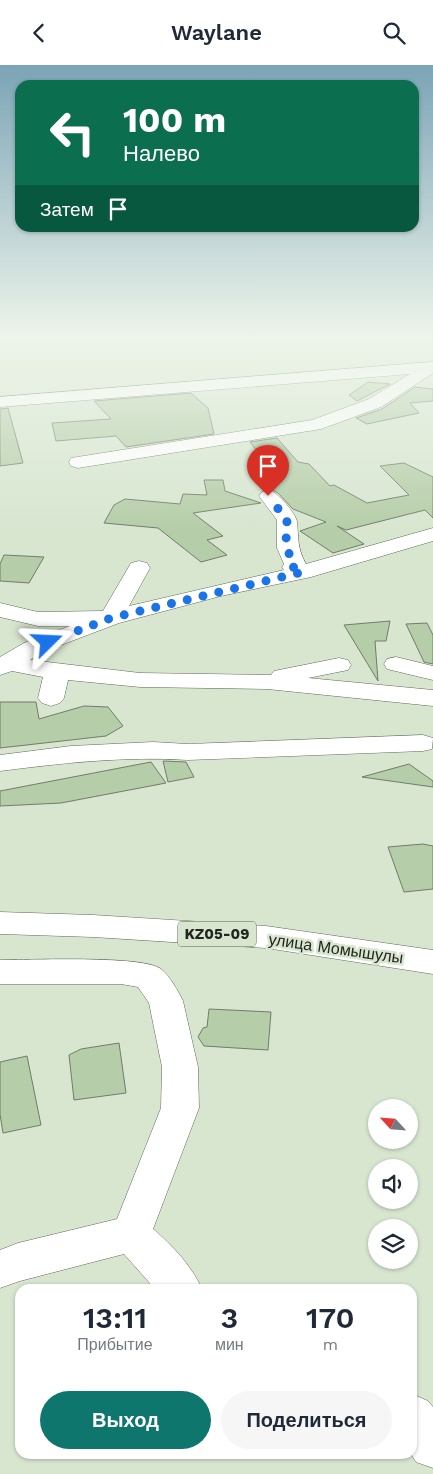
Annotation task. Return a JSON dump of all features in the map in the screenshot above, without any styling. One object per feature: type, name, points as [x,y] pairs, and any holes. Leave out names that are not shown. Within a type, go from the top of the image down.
[{"type":"street","points":[[0,402],[29,400]]},
{"type":"street","points":[[78,462],[315,425],[380,400]]},
{"type":"street","points":[[268,496],[287,520],[285,545],[287,553],[295,564],[293,567],[303,572]]},
{"type":"street","points":[[32,648],[111,618],[303,572],[433,534]]},
{"type":"street","points":[[111,618],[139,568]]},
{"type":"street","points":[[0,610],[38,619],[111,618]]},
{"type":"street","points":[[4,666],[51,635],[38,619]]},
{"type":"street","points":[[396,664],[433,673]]},
{"type":"street","points":[[268,682],[281,676],[339,665]]},
{"type":"street","points":[[4,666],[140,680],[268,682],[433,699]]},
{"type":"street","points":[[51,698],[57,672]]},
{"type":"street","points":[[0,763],[71,754],[153,750],[188,752],[422,743]]},
{"type":"street","name":"улица Момышулы","points":[[0,923],[93,925],[266,937],[433,962]]},
{"type":"street","points":[[0,972],[121,972],[149,977],[166,1001],[180,1067],[180,1109],[131,1234]]},
{"type":"street","points":[[0,1269],[18,1262],[131,1234]]},
{"type":"street","points":[[131,1234],[159,1261],[177,1284]]},
{"type":"street","points":[[417,1424],[433,1445]]},
{"type":"building","points":[[199,400],[208,408],[214,434],[126,447],[116,436],[56,441],[52,423],[111,419],[94,401]]},
{"type":"building","points":[[396,400],[433,400],[410,403],[419,413],[367,424],[356,418],[382,409]]},
{"type":"building","points":[[8,408],[23,463],[0,466],[0,409]]},
{"type":"building","points":[[277,438],[298,462],[309,464],[330,486],[334,485],[367,503],[409,495],[380,466],[404,463],[433,477],[433,518],[425,510],[346,530],[337,526],[364,544],[333,553],[300,531],[326,522],[293,509],[278,493],[269,488],[262,476],[275,475],[250,442]]},
{"type":"building","points":[[204,480],[223,480],[225,491],[261,503],[193,513],[223,536],[207,540],[227,555],[201,562],[158,528],[104,523],[114,505],[125,499],[180,504],[183,494],[207,495]]},
{"type":"building","points":[[4,555],[44,557],[29,583],[0,581],[0,564]]},
{"type":"building","points":[[390,621],[386,641],[375,641],[378,681],[344,625]]},
{"type":"building","points":[[427,623],[433,635],[433,664],[424,662],[406,624]]},
{"type":"building","points":[[0,702],[36,702],[39,719],[84,706],[108,707],[123,726],[106,736],[0,748]]},
{"type":"building","points":[[163,761],[186,762],[194,777],[168,782]]},
{"type":"building","points":[[151,762],[166,783],[61,803],[0,806],[0,791]]},
{"type":"building","points":[[409,764],[433,781],[433,787],[362,777]]},
{"type":"building","points":[[423,844],[433,846],[433,889],[404,892],[388,847]]},
{"type":"building","points":[[209,1009],[271,1012],[268,1050],[204,1046],[198,1037],[203,1028],[207,1027]]},
{"type":"building","points":[[119,1043],[126,1093],[74,1100],[69,1055],[81,1049]]},
{"type":"building","points":[[27,1056],[41,1125],[3,1133],[0,1114],[0,1062]]},
{"type":"route","points":[[48,642],[111,618],[146,611],[219,590],[303,572],[293,567],[295,564],[287,553],[285,545],[287,520],[268,496]]}]
